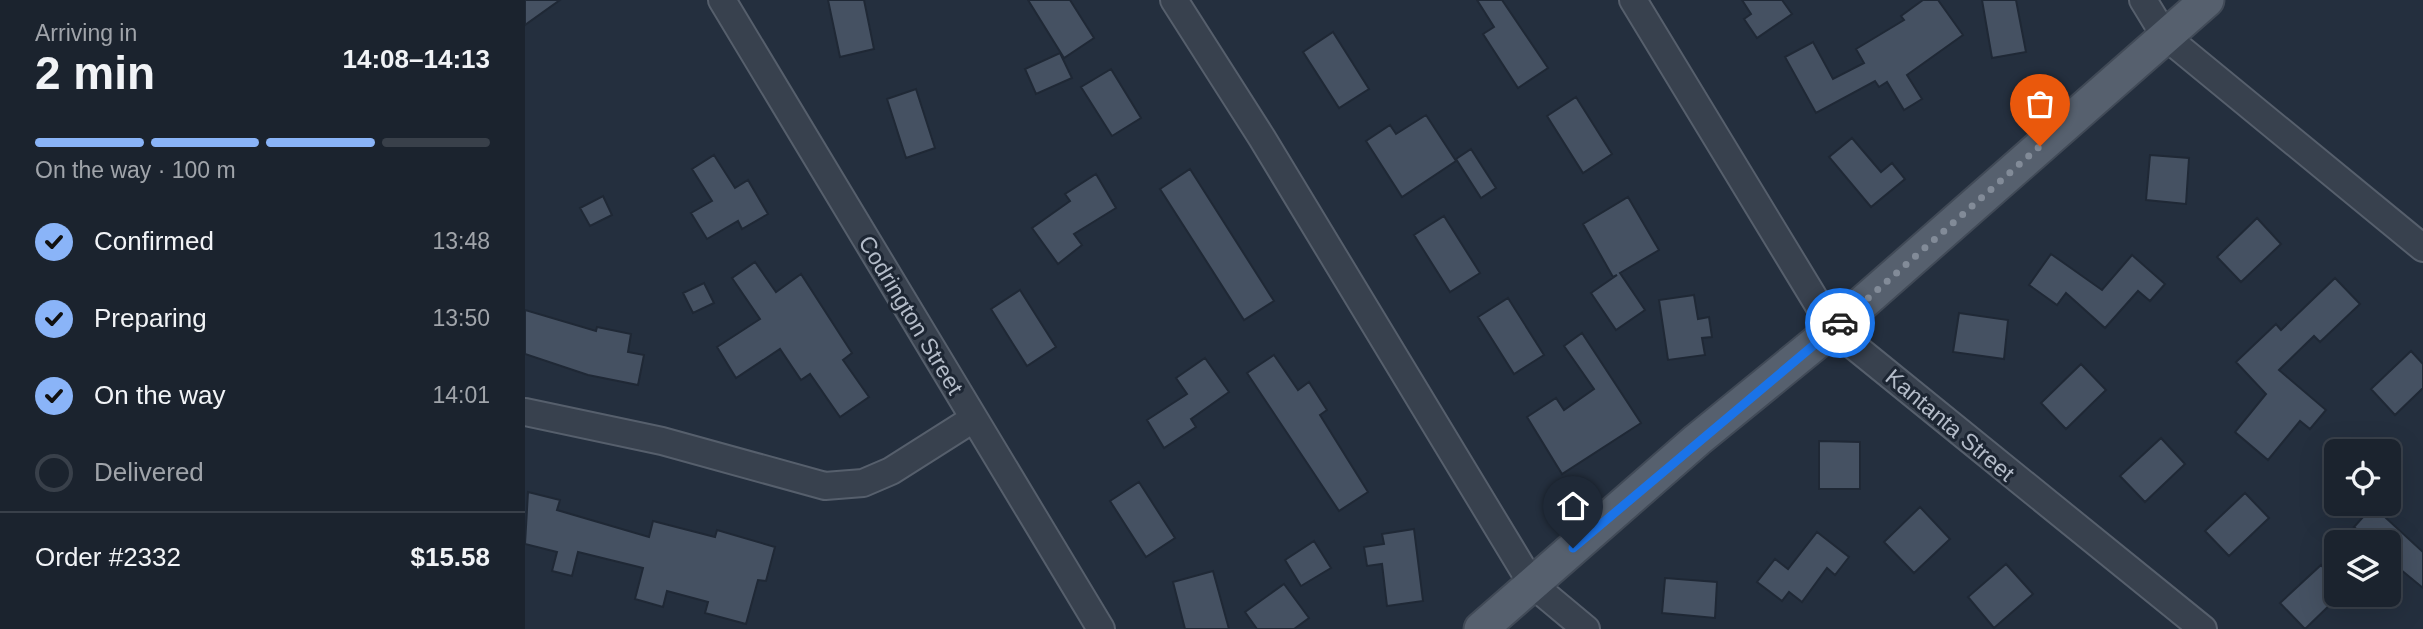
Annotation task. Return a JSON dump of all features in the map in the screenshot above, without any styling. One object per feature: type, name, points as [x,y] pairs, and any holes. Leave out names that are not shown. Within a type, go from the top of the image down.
[{"type":"main road","points":[[1481,629],[1697,440],[1833,328],[2207,0]]},
{"type":"street","name":"Codrington Street","points":[[722,0],[1101,629]]},
{"type":"street","points":[[1174,0],[1262,138],[1532,583],[1586,629]]},
{"type":"street","name":"Kantanta Street","points":[[1633,0],[1833,328],[2203,629]]},
{"type":"street","points":[[2143,0],[2165,36],[2423,247]]},
{"type":"street","points":[[525,412],[662,441],[825,486],[863,483],[891,471],[974,418]]},
{"type":"building","points":[[525,0],[560,0],[525,25]]},
{"type":"building","points":[[828,0],[864,0],[874,49],[840,57]]},
{"type":"building","points":[[1028,0],[1070,0],[1094,38],[1064,58]]},
{"type":"building","points":[[1477,0],[1502,0],[1548,68],[1518,88],[1483,34],[1494,27]]},
{"type":"building","points":[[1742,0],[1782,0],[1792,14],[1757,38],[1744,19],[1751,14]]},
{"type":"building","points":[[1923,0],[1938,0],[1963,35],[1907,75],[1922,99],[1904,110],[1887,82],[1879,87],[1875,81],[1816,113],[1785,57],[1813,42],[1833,79],[1864,63],[1856,49],[1904,20],[1901,16]]},
{"type":"building","points":[[1982,0],[2016,0],[2026,52],[1992,58]]},
{"type":"building","points":[[1333,32],[1369,89],[1339,108],[1303,52]]},
{"type":"building","points":[[1060,53],[1072,78],[1036,94],[1025,69]]},
{"type":"building","points":[[1111,69],[1141,118],[1112,136],[1081,87]]},
{"type":"building","points":[[916,89],[935,148],[906,158],[887,99]]},
{"type":"building","points":[[1576,97],[1612,154],[1583,173],[1547,116]]},
{"type":"building","points":[[1426,115],[1456,161],[1402,197],[1366,141],[1390,125],[1396,134]]},
{"type":"building","points":[[1852,138],[1881,172],[1892,163],[1905,179],[1871,207],[1829,157]]},
{"type":"building","points":[[1471,149],[1496,188],[1481,198],[1456,159]]},
{"type":"building","points":[[714,155],[735,188],[748,180],[768,214],[742,229],[738,221],[707,239],[691,213],[712,201],[692,169]]},
{"type":"building","points":[[2150,155],[2189,158],[2186,204],[2146,200]]},
{"type":"building","points":[[1190,169],[1274,301],[1244,320],[1160,189]]},
{"type":"building","points":[[1096,174],[1116,208],[1074,234],[1082,245],[1058,264],[1032,228],[1070,201],[1065,194]]},
{"type":"building","points":[[603,196],[612,215],[590,226],[580,208]]},
{"type":"building","points":[[1628,197],[1659,250],[1620,273],[1645,310],[1616,330],[1591,293],[1617,275],[1613,277],[1583,224]]},
{"type":"building","points":[[1444,216],[1480,273],[1450,292],[1414,235]]},
{"type":"building","points":[[2257,218],[2281,244],[2241,282],[2217,257]]},
{"type":"building","points":[[2051,254],[2102,290],[2132,255],[2165,284],[2150,301],[2138,291],[2105,328],[2066,293],[2057,305],[2029,285]]},
{"type":"building","points":[[755,262],[776,292],[801,274],[852,353],[843,360],[869,397],[840,417],[810,374],[801,380],[780,349],[736,378],[717,347],[760,319],[732,278]]},
{"type":"building","points":[[2335,278],[2360,304],[2320,342],[2314,336],[2279,370],[2326,410],[2310,429],[2300,421],[2268,460],[2235,432],[2266,394],[2236,362],[2276,324],[2281,330]]},
{"type":"building","points":[[704,283],[714,303],[693,313],[683,293]]},
{"type":"building","points":[[1020,290],[1056,347],[1027,366],[991,309]]},
{"type":"building","points":[[1694,295],[1698,319],[1709,317],[1712,337],[1702,338],[1705,355],[1668,360],[1659,300]]},
{"type":"building","points":[[1508,298],[1544,355],[1514,374],[1478,317]]},
{"type":"building","points":[[525,310],[596,331],[597,327],[631,334],[628,352],[644,355],[638,385],[588,375],[525,354]]},
{"type":"building","points":[[1959,313],[2008,320],[2004,359],[1953,352]]},
{"type":"building","points":[[1582,333],[1641,423],[1562,474],[1527,417],[1556,398],[1564,410],[1594,389],[1564,346]]},
{"type":"building","points":[[2411,351],[2423,364],[2423,388],[2395,415],[2371,389]]},
{"type":"building","points":[[1274,355],[1298,390],[1309,382],[1327,410],[1320,415],[1368,492],[1339,511],[1247,373]]},
{"type":"building","points":[[1205,358],[1229,392],[1191,419],[1196,427],[1164,448],[1147,420],[1187,394],[1176,378]]},
{"type":"building","points":[[2081,364],[2106,390],[2066,429],[2041,403]]},
{"type":"building","points":[[2161,438],[2185,464],[2145,502],[2120,476]]},
{"type":"building","points":[[1819,441],[1860,442],[1860,489],[1819,489]]},
{"type":"building","points":[[1139,482],[1175,538],[1146,557],[1110,501]]},
{"type":"building","points":[[528,492],[560,500],[557,510],[649,537],[653,521],[715,537],[717,530],[775,547],[766,581],[758,580],[746,624],[705,613],[708,602],[667,591],[663,607],[635,599],[643,568],[578,552],[572,576],[552,571],[557,552],[525,544]]},
{"type":"building","points":[[2245,493],[2269,518],[2229,556],[2205,531]]},
{"type":"building","points":[[1920,507],[1950,539],[1914,573],[1884,542]]},
{"type":"building","points":[[2364,516],[2384,516],[2399,530],[2357,530],[2354,527]]},
{"type":"building","points":[[1414,529],[1423,601],[1387,606],[1382,564],[1367,566],[1364,547],[1384,544],[1382,534]]},
{"type":"building","points":[[1817,532],[1849,557],[1835,575],[1827,568],[1802,602],[1789,592],[1782,601],[1757,582],[1775,559],[1788,569]]},
{"type":"building","points":[[2401,532],[2423,552],[2423,588],[2401,570]]},
{"type":"building","points":[[1314,541],[1331,568],[1301,586],[1285,560]]},
{"type":"building","points":[[2006,564],[2033,594],[1994,628],[1968,597]]},
{"type":"building","points":[[2321,565],[2324,568],[2324,607],[2328,607],[2305,629],[2280,603]]},
{"type":"building","points":[[1213,571],[1229,629],[1185,629],[1173,582]]},
{"type":"building","points":[[1665,578],[1717,582],[1715,618],[1662,613]]},
{"type":"building","points":[[1284,584],[1309,618],[1294,629],[1257,629],[1245,612]]},
{"type":"way so far","points":[[1840,323],[2040,146]]},
{"type":"route","points":[[1573,548],[1697,440],[1840,323]]}]
